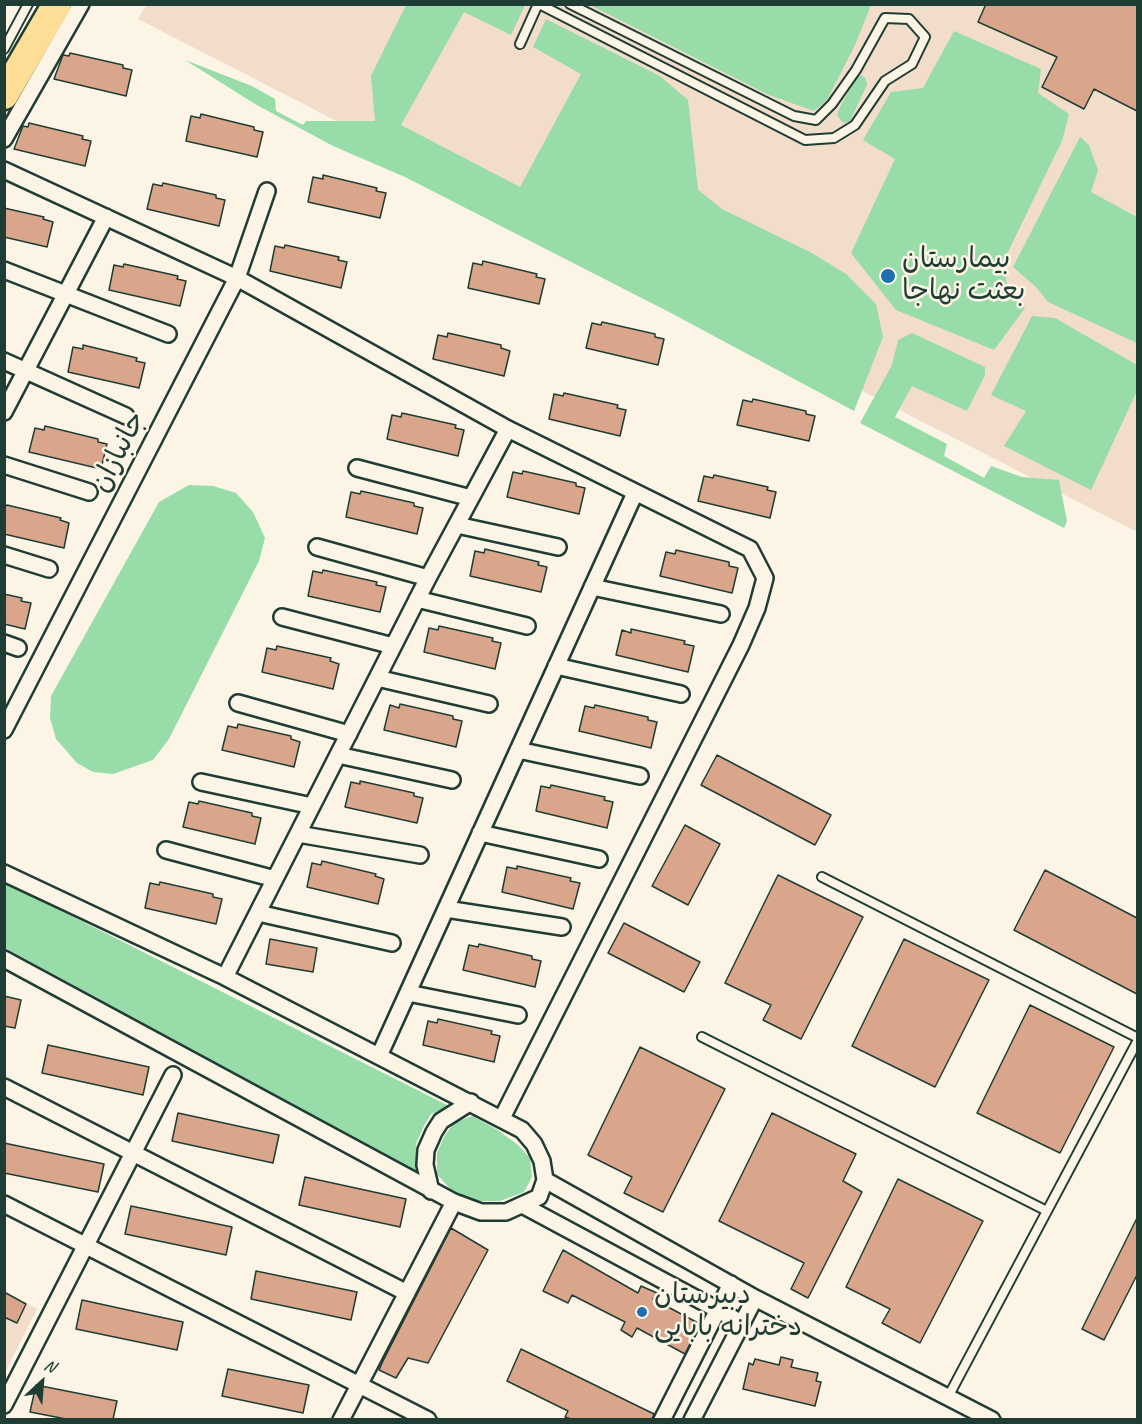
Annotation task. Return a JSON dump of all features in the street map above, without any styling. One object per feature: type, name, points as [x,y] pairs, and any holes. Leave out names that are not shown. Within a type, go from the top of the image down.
[{"type":"highway","points":[[4,95],[57,4]]},
{"type":"street","points":[[4,139],[81,4]]},
{"type":"street","points":[[4,170],[237,278],[508,429],[750,549],[765,579],[758,608],[502,1118]]},
{"type":"street","name":"جانبازان","points":[[4,730],[237,278],[267,191]]},
{"type":"street","points":[[4,411],[106,217]]},
{"type":"street","points":[[4,270],[168,334]]},
{"type":"street","points":[[4,361],[27,369],[126,416]]},
{"type":"street","points":[[225,978],[417,599],[508,429]]},
{"type":"street","points":[[4,465],[89,492]]},
{"type":"street","points":[[357,468],[471,498]]},
{"type":"street","points":[[379,1056],[635,493]]},
{"type":"street","points":[[456,525],[558,547]]},
{"type":"street","points":[[317,547],[428,578]]},
{"type":"street","points":[[4,555],[49,569]]},
{"type":"street","points":[[592,587],[721,614]]},
{"type":"street","points":[[417,599],[527,626]]},
{"type":"street","points":[[282,617],[393,646]]},
{"type":"street","points":[[556,666],[681,694]]},
{"type":"street","points":[[377,678],[489,704]]},
{"type":"street","points":[[238,703],[349,734]]},
{"type":"street","points":[[518,750],[640,776]]},
{"type":"street","points":[[338,755],[452,780]]},
{"type":"street","points":[[201,782],[312,806]]},
{"type":"street","points":[[480,833],[599,859]]},
{"type":"street","points":[[298,834],[420,855]]},
{"type":"street","points":[[166,850],[275,879]]},
{"type":"street","points":[[4,873],[225,978],[522,1130],[534,1144],[542,1161],[545,1180],[539,1197],[524,1206],[506,1212],[481,1212],[454,1202],[4,960]]},
{"type":"street","points":[[446,909],[562,927]]},
{"type":"street","points":[[258,913],[392,943]]},
{"type":"street","points":[[408,993],[518,1015]]},
{"type":"street","points":[[4,1405],[173,1075]]},
{"type":"street","points":[[4,1088],[407,1293]]},
{"type":"street","points":[[431,1191],[424,1166],[426,1150],[434,1132],[441,1121],[471,1102]]},
{"type":"street","points":[[545,1180],[755,1298],[992,1419]]},
{"type":"street","points":[[341,1419],[454,1202]]},
{"type":"street","points":[[4,1204],[428,1419]]},
{"type":"street","points":[[524,1206],[741,1323]]},
{"type":"street","points":[[662,1419],[731,1284]]},
{"type":"street","points":[[692,1419],[755,1298]]},
{"type":"lane","points":[[4,49],[28,4]]},
{"type":"lane","points":[[520,44],[539,4],[805,140],[834,138],[855,125],[885,81],[912,64],[925,37],[909,19],[885,18],[856,70],[832,104],[816,120],[794,116],[570,4]]},
{"type":"lane","points":[[822,877],[1137,1039],[948,1397]]},
{"type":"lane","points":[[702,1036],[1047,1211]]},
{"type":"shaded area","name":"بیمارستان بعثت نهاجا","points":[[147,4],[1137,5],[1137,532],[138,19]]},
{"type":"shaded area","points":[[5,1292],[37,1309],[5,1373]]},
{"type":"green space","points":[[406,5],[525,5],[511,35],[464,12],[401,125],[520,187],[581,74],[533,47],[546,19],[660,76],[688,100],[698,190],[722,209],[812,253],[846,274],[876,304],[883,337],[854,411],[669,312],[405,177],[333,146],[255,104],[185,60],[252,86],[275,99],[276,111],[303,125],[306,121],[375,121],[371,76]]},
{"type":"green space","points":[[590,5],[871,5],[855,45],[827,100],[814,111],[769,95]]},
{"type":"green space","points":[[954,31],[1041,69],[1038,93],[1069,114],[1062,141],[1002,264],[1009,292],[1025,308],[994,350],[896,310],[851,253],[895,159],[863,140],[891,92],[923,88]]},
{"type":"green space","points":[[861,75],[866,79],[867,85],[850,121],[843,123],[837,115],[839,109],[855,80]]},
{"type":"green space","points":[[1080,137],[1089,145],[1098,170],[1091,192],[1137,217],[1137,343],[1048,302],[1037,288],[1013,267]]},
{"type":"green space","points":[[1032,316],[1055,318],[1137,365],[1137,391],[1091,490],[1004,446],[1026,411],[991,395]]},
{"type":"green space","points":[[912,333],[985,367],[985,375],[967,411],[912,386],[895,417],[947,444],[944,456],[984,478],[991,466],[1022,477],[1059,480],[1067,521],[1064,528],[860,423],[892,365],[898,340]]},
{"type":"green space","points":[[189,485],[213,486],[236,493],[253,512],[265,538],[259,561],[169,739],[153,760],[113,774],[93,772],[77,763],[56,739],[50,718],[51,696],[159,502]]},
{"type":"green space","points":[[4,882],[449,1106],[431,1114],[424,1126],[416,1144],[417,1174],[5,948]]},
{"type":"green space","points":[[472,1116],[517,1144],[530,1158],[532,1177],[524,1192],[500,1201],[475,1201],[450,1189],[437,1174],[437,1153],[445,1135],[454,1123]]},
{"type":"building","points":[[986,4],[1137,4],[1137,111],[1094,89],[1084,109],[1042,87],[1057,57],[978,22]]},
{"type":"building","points":[[70,53],[123,65],[123,68],[132,70],[126,96],[54,79],[63,55],[69,56]]},
{"type":"building","points":[[201,114],[254,127],[254,130],[263,132],[257,157],[186,141],[191,116],[200,118]]},
{"type":"building","points":[[29,123],[83,136],[82,139],[91,141],[85,166],[14,149],[23,126],[28,127]]},
{"type":"building","points":[[323,175],[377,188],[376,191],[386,193],[380,218],[308,202],[313,177],[323,179]]},
{"type":"building","points":[[163,183],[216,195],[216,198],[225,200],[219,226],[147,209],[153,184],[162,186]]},
{"type":"building","points":[[4,208],[44,217],[43,219],[53,222],[47,247],[4,237]]},
{"type":"building","points":[[285,245],[339,257],[338,260],[347,262],[341,288],[270,271],[275,246],[284,248]]},
{"type":"building","points":[[483,261],[537,274],[536,277],[545,279],[539,304],[468,288],[473,263],[482,265]]},
{"type":"building","points":[[124,264],[178,276],[177,279],[186,281],[180,306],[109,290],[114,265],[123,267]]},
{"type":"building","points":[[602,322],[655,334],[655,337],[664,339],[658,365],[586,348],[592,323],[601,325]]},
{"type":"building","points":[[448,333],[501,345],[501,348],[510,351],[504,376],[433,359],[438,335],[447,337]]},
{"type":"building","points":[[83,345],[137,358],[136,361],[145,363],[139,388],[68,372],[73,347],[83,349]]},
{"type":"building","points":[[564,393],[618,405],[617,408],[626,410],[620,436],[549,419],[554,394],[563,396]]},
{"type":"building","points":[[753,399],[806,411],[806,414],[815,416],[809,441],[737,425],[743,400],[752,402]]},
{"type":"building","points":[[402,413],[456,425],[455,428],[464,430],[458,456],[387,439],[392,415],[401,417]]},
{"type":"building","points":[[45,426],[98,439],[98,442],[107,444],[101,469],[29,452],[35,428],[44,430]]},
{"type":"building","points":[[523,471],[576,483],[576,486],[585,488],[579,514],[507,497],[513,472],[522,474]]},
{"type":"building","points":[[714,475],[768,487],[767,490],[776,492],[770,518],[698,501],[704,476],[713,478]]},
{"type":"building","points":[[361,491],[414,503],[414,506],[423,508],[417,534],[346,517],[351,492],[360,494]]},
{"type":"building","points":[[7,505],[61,518],[60,520],[69,523],[64,548],[4,534],[4,508]]},
{"type":"building","points":[[485,549],[539,562],[538,565],[547,567],[541,592],[470,576],[475,551],[484,553]]},
{"type":"building","points":[[676,550],[729,562],[729,566],[738,568],[732,593],[660,576],[666,552],[675,554]]},
{"type":"building","points":[[323,570],[377,582],[376,585],[386,587],[380,612],[308,596],[313,571],[322,573]]},
{"type":"building","points":[[4,594],[22,598],[21,601],[31,603],[25,629],[4,624]]},
{"type":"building","points":[[439,626],[493,638],[492,641],[501,643],[495,669],[424,652],[429,628],[438,630]]},
{"type":"building","points":[[631,629],[685,641],[684,644],[694,646],[688,672],[616,655],[622,630],[631,633]]},
{"type":"building","points":[[277,646],[331,658],[330,661],[339,664],[333,689],[262,672],[267,648],[276,650]]},
{"type":"building","points":[[400,704],[453,716],[453,719],[462,721],[456,747],[384,730],[390,705],[399,708]]},
{"type":"building","points":[[595,705],[648,717],[648,720],[657,722],[651,748],[579,731],[585,706],[594,708]]},
{"type":"building","points":[[238,724],[291,736],[291,739],[300,742],[294,767],[222,750],[228,726],[237,728]]},
{"type":"building","points":[[717,755],[831,815],[815,845],[701,785]]},
{"type":"building","points":[[360,781],[414,793],[414,796],[423,798],[417,823],[345,807],[351,782],[360,784]]},
{"type":"building","points":[[551,785],[605,797],[604,800],[613,802],[607,828],[536,811],[541,786],[550,788]]},
{"type":"building","points":[[199,801],[252,813],[252,816],[261,818],[255,844],[183,827],[189,802],[198,804]]},
{"type":"building","points":[[685,825],[720,844],[688,905],[652,886]]},
{"type":"building","points":[[322,861],[376,874],[375,876],[384,879],[378,904],[307,887],[312,863],[321,865]]},
{"type":"building","points":[[517,866],[571,878],[570,881],[580,883],[573,909],[502,892],[507,867],[517,869]]},
{"type":"building","points":[[1045,870],[1137,918],[1137,994],[1014,930]]},
{"type":"building","points":[[778,875],[863,917],[801,1039],[763,1020],[771,1005],[725,983]]},
{"type":"building","points":[[160,882],[213,894],[213,897],[222,899],[216,924],[145,908],[150,883],[159,885]]},
{"type":"building","points":[[624,923],[700,962],[684,992],[608,953]]},
{"type":"building","points":[[270,939],[317,948],[313,972],[266,964]]},
{"type":"building","points":[[904,939],[989,980],[935,1087],[852,1046]]},
{"type":"building","points":[[479,944],[532,956],[532,959],[541,961],[535,987],[463,970],[469,945],[478,947]]},
{"type":"building","points":[[4,996],[21,1000],[15,1028],[4,1026]]},
{"type":"building","points":[[1030,1005],[1114,1047],[1060,1153],[977,1113]]},
{"type":"building","points":[[438,1019],[492,1031],[491,1034],[500,1036],[494,1062],[423,1045],[428,1021],[437,1023]]},
{"type":"building","points":[[48,1045],[149,1067],[143,1095],[42,1073]]},
{"type":"building","points":[[640,1047],[725,1089],[663,1212],[624,1193],[632,1177],[588,1155]]},
{"type":"building","points":[[178,1113],[279,1135],[273,1163],[172,1141]]},
{"type":"building","points":[[772,1113],[856,1154],[843,1181],[862,1192],[808,1298],[791,1289],[804,1263],[719,1221]]},
{"type":"building","points":[[4,1143],[104,1164],[98,1192],[4,1173]]},
{"type":"building","points":[[305,1177],[406,1199],[400,1227],[299,1205]]},
{"type":"building","points":[[898,1179],[983,1221],[920,1343],[882,1323],[890,1309],[846,1287]]},
{"type":"building","points":[[131,1206],[232,1227],[226,1255],[125,1234]]},
{"type":"building","points":[[1137,1218],[1137,1275],[1104,1340],[1082,1329]]},
{"type":"building","points":[[451,1228],[488,1250],[428,1363],[408,1358],[396,1378],[379,1370]]},
{"type":"building","name":"دبیرستان دخترانه بابایی","points":[[563,1250],[638,1293],[641,1286],[657,1293],[653,1299],[700,1324],[685,1354],[637,1328],[632,1337],[621,1330],[625,1322],[572,1295],[568,1303],[543,1291]]},
{"type":"building","points":[[256,1271],[357,1292],[351,1320],[251,1299]]},
{"type":"building","points":[[4,1292],[26,1304],[17,1323],[4,1317]]},
{"type":"building","points":[[82,1300],[183,1322],[177,1350],[76,1329]]},
{"type":"building","points":[[521,1349],[654,1414],[652,1419],[571,1419],[565,1417],[568,1411],[507,1381]]},
{"type":"building","points":[[781,1357],[793,1360],[791,1367],[818,1373],[816,1381],[821,1382],[815,1406],[743,1389],[749,1363],[753,1365],[755,1359],[779,1365]]},
{"type":"building","points":[[228,1369],[309,1385],[303,1413],[222,1396]]},
{"type":"building","points":[[36,1385],[117,1401],[113,1419],[66,1419],[30,1412]]},
{"type":"place","name":"بیمارستان بعثت نهاجا","points":[[888,276]]},
{"type":"place","name":"دبیرستان دخترانه بابایی","points":[[642,1312]]}]
